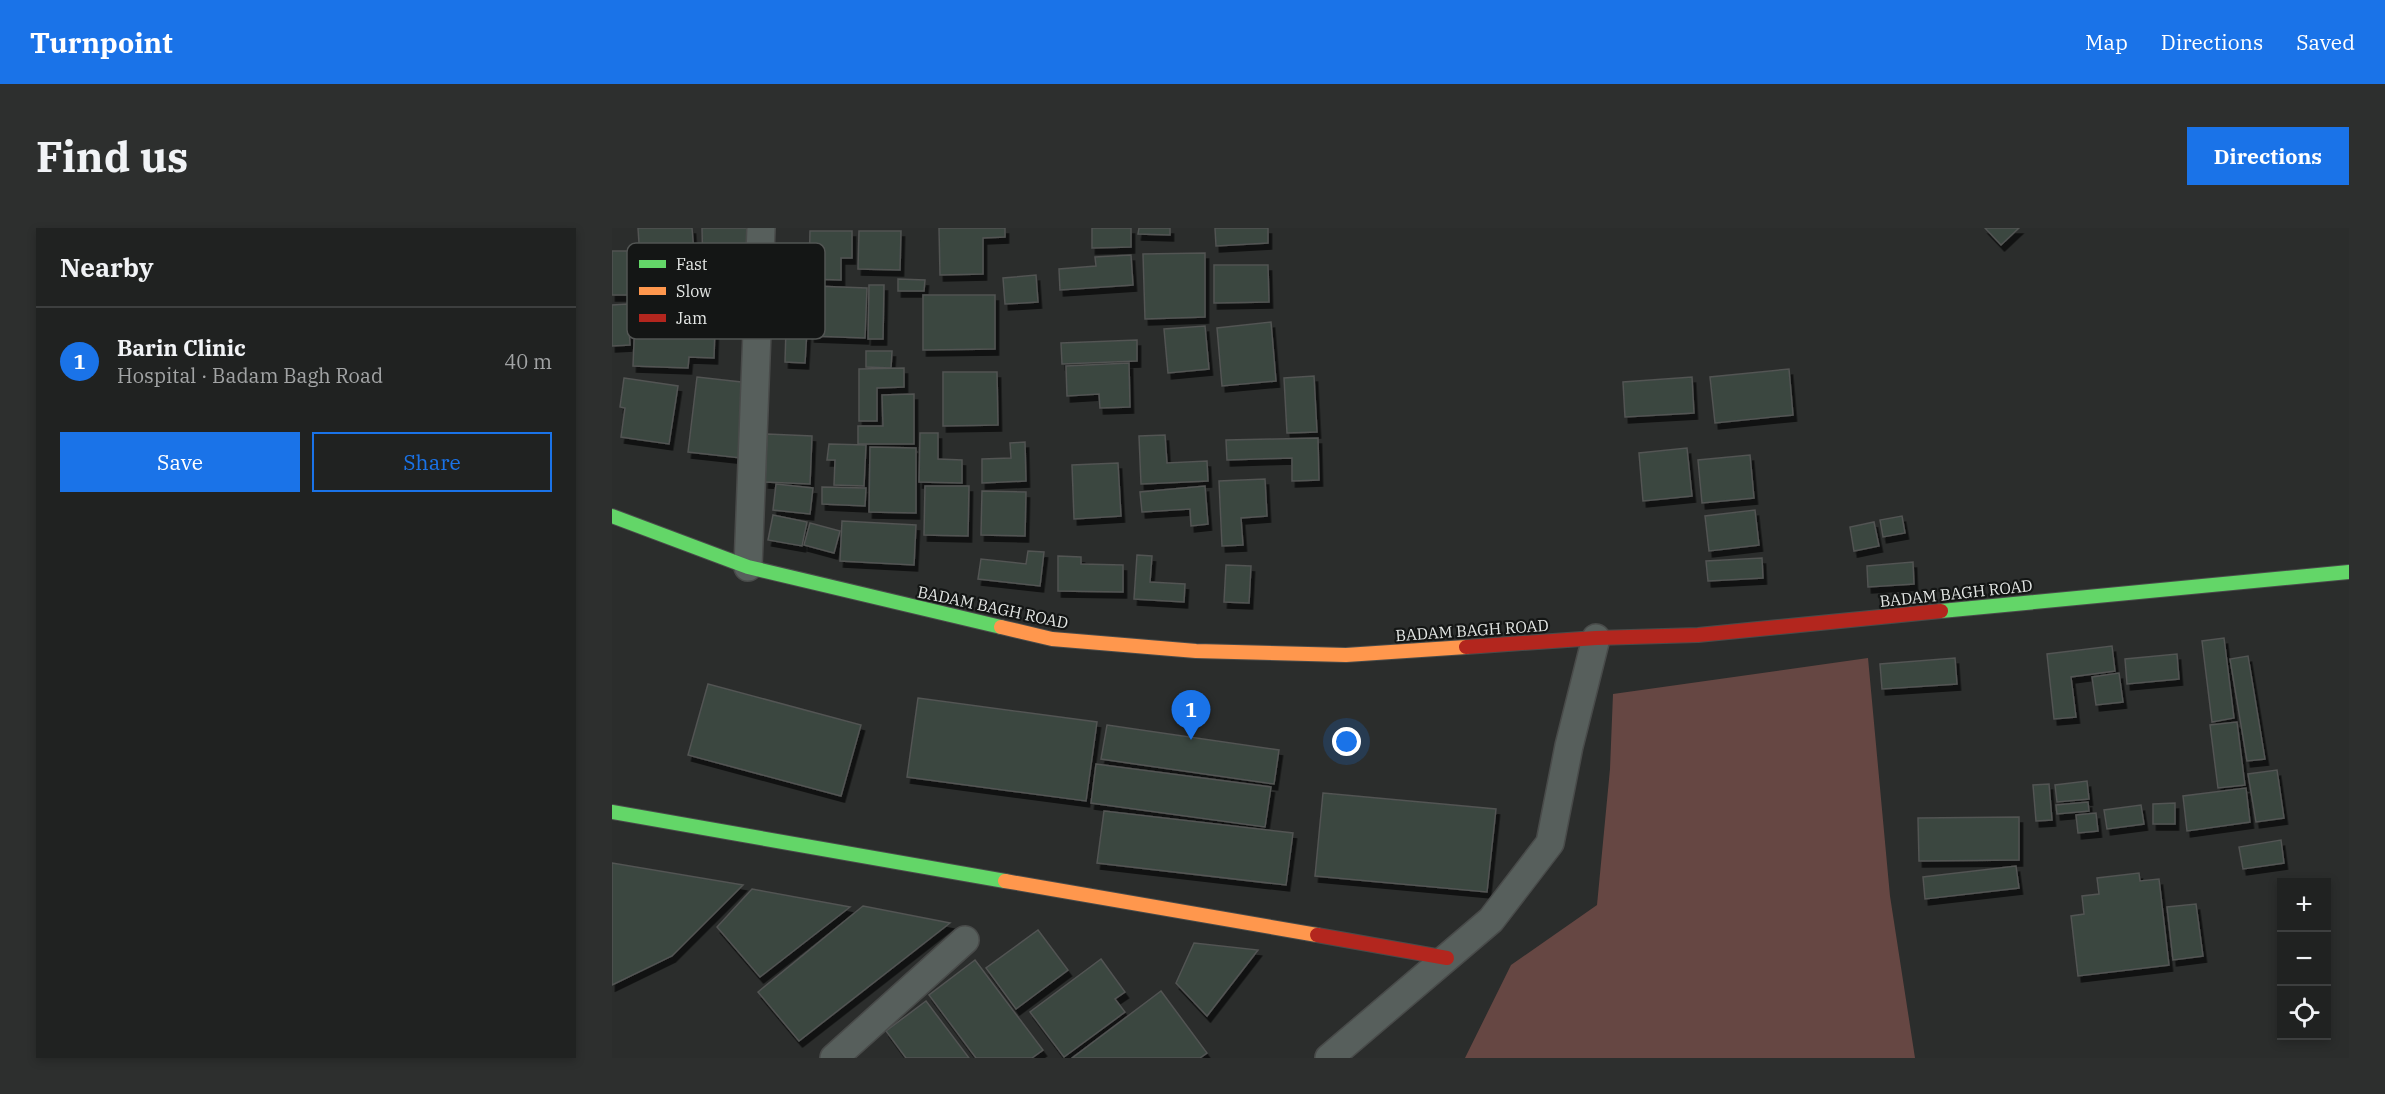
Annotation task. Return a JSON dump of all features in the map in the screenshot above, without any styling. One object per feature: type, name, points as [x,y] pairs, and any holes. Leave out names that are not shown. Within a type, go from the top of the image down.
[{"type":"main road","name":"BADAM BAGH ROAD","points":[[612,516],[748,567],[1052,639],[1174,650],[1346,655],[1596,638],[1698,635],[2349,572]]},
{"type":"main road","points":[[612,812],[1447,958]]},
{"type":"street","points":[[760,243],[761,228]]},
{"type":"street","points":[[748,567],[757,339]]},
{"type":"street","points":[[1329,1058],[1491,920],[1550,843],[1569,747],[1596,638]]},
{"type":"street","points":[[834,1058],[965,940]]},
{"type":"shaded area","points":[[1868,658],[1890,896],[1915,1058],[1465,1058],[1511,965],[1597,905],[1610,769],[1613,694]]},
{"type":"building","points":[[638,228],[692,228],[693,243],[639,243]]},
{"type":"building","points":[[702,228],[748,228],[748,243],[702,243]]},
{"type":"building","points":[[939,228],[1005,228],[1005,237],[983,238],[983,274],[940,275]]},
{"type":"building","points":[[1092,228],[1131,228],[1131,247],[1092,248]]},
{"type":"building","points":[[1139,228],[1170,228],[1170,235],[1138,234]]},
{"type":"building","points":[[1215,228],[1268,228],[1268,243],[1216,246]]},
{"type":"building","points":[[1985,228],[2019,228],[2001,245]]},
{"type":"building","points":[[810,231],[852,231],[852,258],[841,258],[841,280],[825,280],[825,243],[810,243]]},
{"type":"building","points":[[859,231],[901,231],[900,270],[858,269]]},
{"type":"building","points":[[612,251],[627,251],[627,295],[612,295]]},
{"type":"building","points":[[1205,253],[1205,317],[1145,319],[1143,254]]},
{"type":"building","points":[[1131,255],[1133,285],[1060,290],[1059,269],[1096,266],[1095,257]]},
{"type":"building","points":[[1214,265],[1268,265],[1269,302],[1214,303]]},
{"type":"building","points":[[1036,275],[1038,302],[1005,304],[1003,278]]},
{"type":"building","points":[[898,279],[925,280],[924,291],[898,291]]},
{"type":"building","points":[[869,285],[884,285],[883,339],[868,339]]},
{"type":"building","points":[[825,286],[867,288],[865,338],[825,337]]},
{"type":"building","points":[[923,295],[995,295],[995,349],[923,350]]},
{"type":"building","points":[[627,304],[627,339],[630,339],[630,345],[612,346],[612,305]]},
{"type":"building","points":[[1271,322],[1276,381],[1222,386],[1217,328]]},
{"type":"building","points":[[1205,326],[1209,369],[1168,373],[1164,329]]},
{"type":"building","points":[[634,339],[715,339],[714,358],[689,357],[688,368],[633,366]]},
{"type":"building","points":[[786,339],[806,339],[805,363],[785,362]]},
{"type":"building","points":[[1137,340],[1137,361],[1062,364],[1061,343]]},
{"type":"building","points":[[866,351],[892,351],[891,368],[866,367]]},
{"type":"building","points":[[1129,363],[1130,407],[1100,408],[1099,394],[1067,396],[1066,366]]},
{"type":"building","points":[[904,368],[904,387],[877,388],[877,421],[859,421],[859,369]]},
{"type":"building","points":[[1789,369],[1793,415],[1715,423],[1710,377]]},
{"type":"building","points":[[943,372],[997,372],[998,425],[943,426]]},
{"type":"building","points":[[1314,376],[1317,432],[1287,433],[1284,378]]},
{"type":"building","points":[[697,377],[750,383],[741,458],[688,452]]},
{"type":"building","points":[[1692,377],[1694,413],[1625,417],[1623,382]]},
{"type":"building","points":[[624,378],[678,386],[669,444],[621,437],[625,408],[620,407]]},
{"type":"building","points":[[914,394],[914,444],[858,444],[858,426],[883,426],[882,395]]},
{"type":"building","points":[[920,433],[938,433],[938,459],[962,460],[962,483],[919,482]]},
{"type":"building","points":[[767,434],[812,436],[810,484],[765,482]]},
{"type":"building","points":[[1165,435],[1167,463],[1207,461],[1208,481],[1141,484],[1139,436]]},
{"type":"building","points":[[1318,438],[1319,480],[1292,481],[1292,458],[1227,460],[1226,440]]},
{"type":"building","points":[[1025,442],[1026,481],[982,483],[982,459],[1011,458],[1010,443]]},
{"type":"building","points":[[829,444],[866,445],[864,486],[834,485],[835,460],[827,460]]},
{"type":"building","points":[[870,447],[916,448],[916,513],[869,512]]},
{"type":"building","points":[[1687,448],[1692,496],[1643,501],[1639,453]]},
{"type":"building","points":[[1750,455],[1754,498],[1702,503],[1698,460]]},
{"type":"building","points":[[1118,463],[1121,516],[1074,519],[1072,465]]},
{"type":"building","points":[[1265,479],[1267,516],[1241,518],[1243,545],[1222,546],[1219,481]]},
{"type":"building","points":[[776,484],[813,488],[810,514],[773,510]]},
{"type":"building","points":[[925,486],[969,486],[968,536],[924,535]]},
{"type":"building","points":[[1205,486],[1208,524],[1191,526],[1190,509],[1142,512],[1140,492]]},
{"type":"building","points":[[822,487],[866,488],[865,506],[822,504]]},
{"type":"building","points":[[982,491],[1026,492],[1025,536],[981,535]]},
{"type":"building","points":[[1755,510],[1759,545],[1709,551],[1705,516]]},
{"type":"building","points":[[773,515],[807,522],[802,546],[768,540]]},
{"type":"building","points":[[1902,516],[1905,533],[1883,537],[1880,520]]},
{"type":"building","points":[[842,521],[916,525],[914,565],[840,561]]},
{"type":"building","points":[[1874,522],[1879,546],[1854,551],[1850,527]]},
{"type":"building","points":[[810,523],[840,531],[834,553],[804,545]]},
{"type":"building","points":[[1028,551],[1044,552],[1040,586],[978,579],[981,559],[1026,564]]},
{"type":"building","points":[[1137,555],[1152,556],[1150,582],[1185,584],[1184,602],[1134,599]]},
{"type":"building","points":[[1058,556],[1081,557],[1081,564],[1123,565],[1123,592],[1058,591]]},
{"type":"building","points":[[1762,558],[1763,578],[1708,581],[1706,561]]},
{"type":"building","points":[[1913,562],[1914,584],[1868,587],[1867,566]]},
{"type":"building","points":[[1226,565],[1251,566],[1249,603],[1224,602]]},
{"type":"building","points":[[2224,638],[2234,718],[2212,722],[2202,641]]},
{"type":"building","points":[[2112,646],[2115,671],[2071,677],[2076,717],[2054,719],[2047,654]]},
{"type":"building","points":[[2177,654],[2179,679],[2127,684],[2125,659]]},
{"type":"building","points":[[2248,656],[2265,759],[2247,761],[2230,659]]},
{"type":"building","points":[[1955,658],[1957,684],[1882,689],[1880,664]]},
{"type":"building","points":[[2119,673],[2123,702],[2096,705],[2092,677]]},
{"type":"building","points":[[708,684],[861,725],[841,796],[688,755]]},
{"type":"building","points":[[918,698],[1097,722],[1086,801],[907,777]]},
{"type":"building","points":[[2237,722],[2245,785],[2218,788],[2210,725]]},
{"type":"building","points":[[1107,725],[1279,750],[1274,784],[1101,759]]},
{"type":"building","points":[[1096,764],[1271,787],[1265,827],[1091,803]]},
{"type":"building","points":[[2277,770],[2284,818],[2256,822],[2248,774]]},
{"type":"building","points":[[2087,781],[2089,799],[2057,802],[2055,785]]},
{"type":"building","points":[[2049,784],[2052,820],[2036,821],[2033,785]]},
{"type":"building","points":[[2246,788],[2250,822],[2187,831],[2183,796]]},
{"type":"building","points":[[1323,793],[1496,809],[1487,892],[1315,876]]},
{"type":"building","points":[[2088,802],[2089,811],[2057,814],[2056,805]]},
{"type":"building","points":[[2175,803],[2175,824],[2153,824],[2153,804]]},
{"type":"building","points":[[2141,805],[2144,824],[2107,829],[2104,810]]},
{"type":"building","points":[[1104,811],[1293,833],[1286,885],[1097,863]]},
{"type":"building","points":[[2096,813],[2098,831],[2078,833],[2076,815]]},
{"type":"building","points":[[2019,817],[2019,860],[1919,861],[1918,818]]},
{"type":"building","points":[[2281,840],[2284,863],[2243,869],[2239,847]]},
{"type":"building","points":[[612,863],[743,885],[672,956],[612,985]]},
{"type":"building","points":[[2016,866],[2019,888],[1925,899],[1923,877]]},
{"type":"building","points":[[2139,873],[2140,881],[2159,879],[2169,965],[2078,976],[2071,916],[2084,914],[2082,896],[2099,894],[2097,878]]},
{"type":"building","points":[[752,889],[850,907],[760,977],[717,927]]},
{"type":"building","points":[[2196,904],[2203,956],[2173,960],[2167,907]]},
{"type":"building","points":[[863,906],[950,923],[799,1041],[758,992]]},
{"type":"building","points":[[1038,930],[1068,970],[1016,1009],[986,968]]},
{"type":"building","points":[[1194,943],[1258,950],[1207,1016],[1176,983]]},
{"type":"building","points":[[1101,959],[1125,992],[1115,999],[1125,1012],[1064,1057],[1030,1012]]},
{"type":"building","points":[[975,960],[1043,1050],[1032,1058],[976,1058],[929,995]]},
{"type":"building","points":[[1161,991],[1207,1053],[1200,1058],[1072,1058]]},
{"type":"building","points":[[926,1001],[969,1058],[906,1058],[886,1031]]},
{"type":"traffic: fast","points":[[612,516],[748,567],[1001,627]]},
{"type":"traffic: fast","points":[[1941,611],[2349,572]]},
{"type":"traffic: fast","points":[[612,812],[1005,881]]},
{"type":"traffic: slow","points":[[1001,627],[1052,639],[1196,651],[1346,655],[1466,647]]},
{"type":"traffic: slow","points":[[1005,881],[1317,935]]},
{"type":"traffic: jam","points":[[1466,647],[1596,638],[1698,635],[1941,611]]},
{"type":"traffic: jam","points":[[1317,935],[1447,958]]},
{"type":"place","name":"Barin Clinic","points":[[1191,740]]}]
